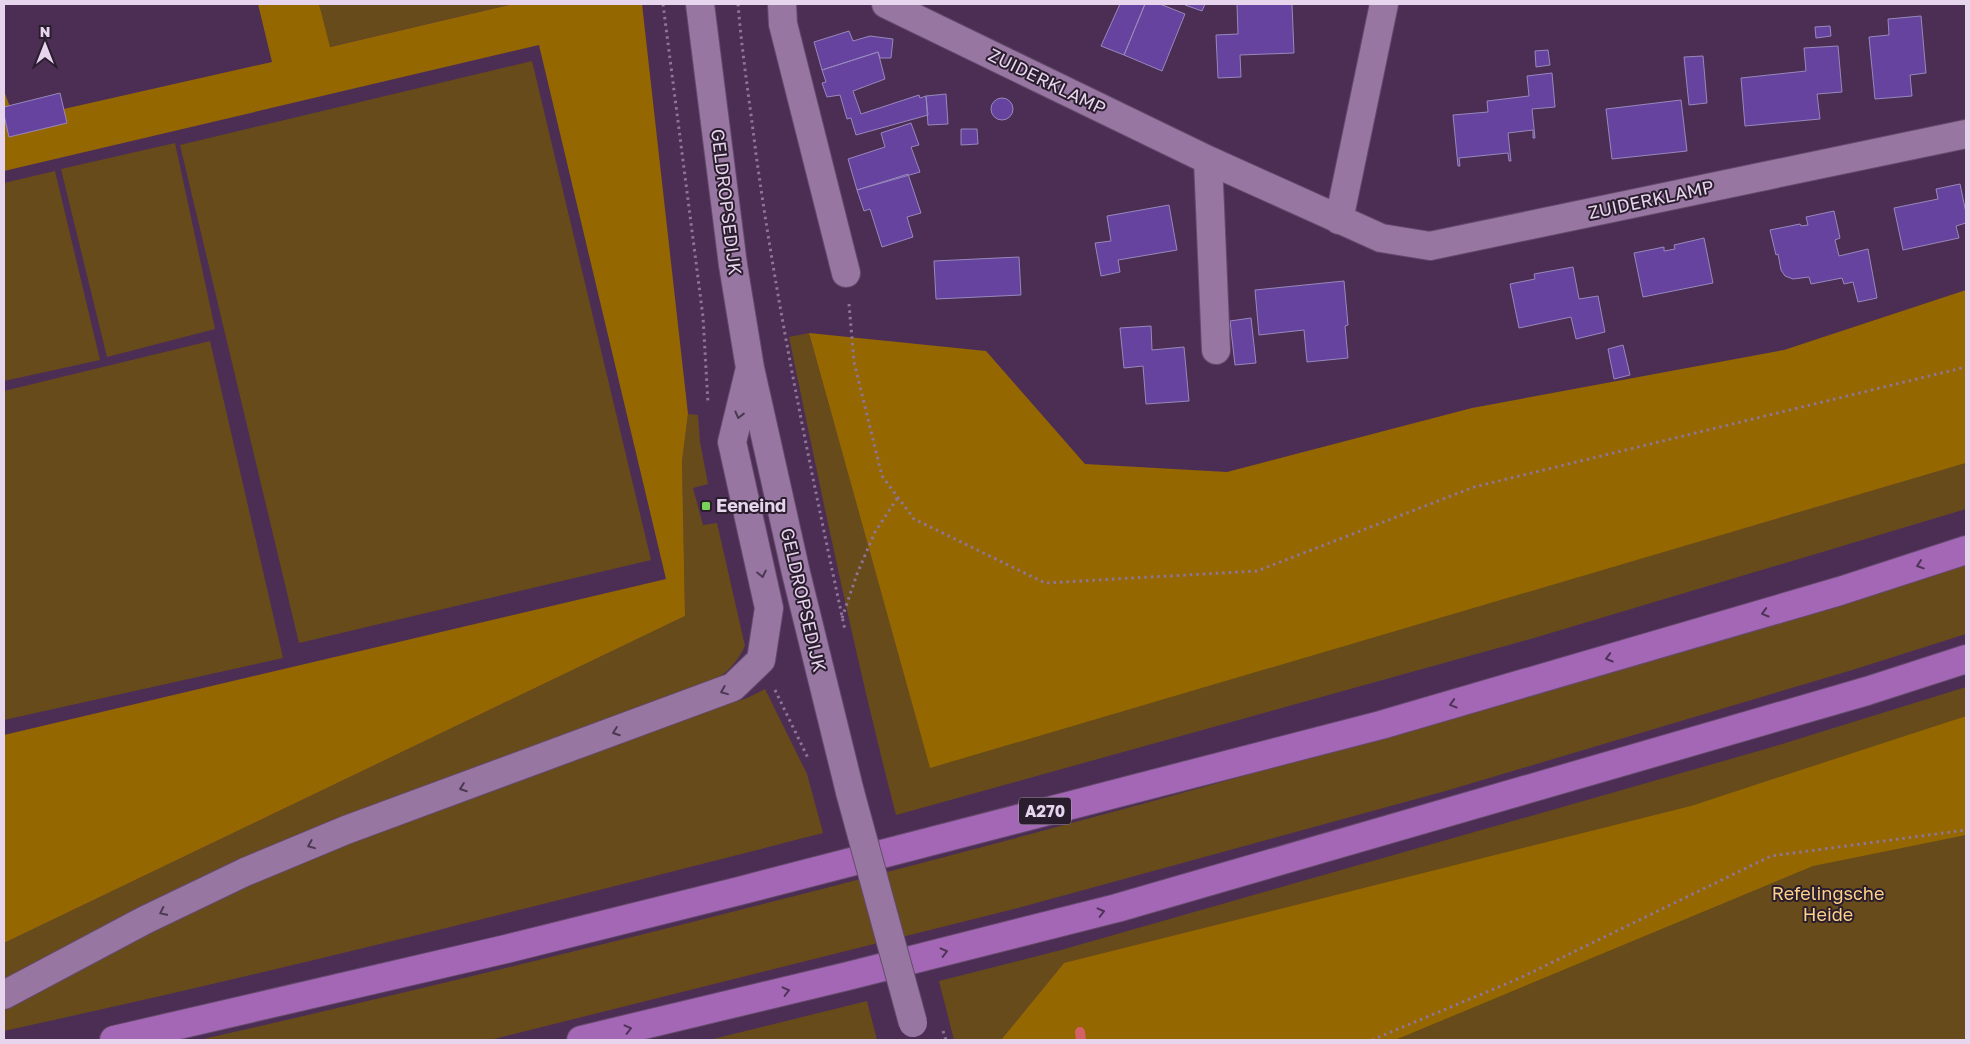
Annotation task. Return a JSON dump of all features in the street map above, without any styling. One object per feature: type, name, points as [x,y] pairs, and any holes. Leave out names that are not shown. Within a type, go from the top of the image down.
[{"type":"highway","name":"A270","points":[[114,1040],[506,949],[1381,725],[1840,591],[1966,550]]},
{"type":"highway","points":[[581,1040],[848,976],[1117,908],[1867,690],[1966,659]]},
{"type":"street","name":"GELDROPSEDIJK","points":[[700,4],[733,264],[750,368],[796,573],[850,792],[915,1032]]},
{"type":"street","points":[[782,4],[783,24],[846,273]]},
{"type":"street","name":"ZUIDERKLAMP","points":[[886,4],[1208,160],[1339,220],[1381,238],[1430,246],[1966,134]]},
{"type":"street","points":[[1339,220],[1384,4]]},
{"type":"street","points":[[1208,160],[1216,350]]},
{"type":"street","points":[[4,995],[145,920],[254,868],[346,830],[734,687],[761,660],[769,608],[732,442],[750,368]]},
{"type":"path","name":"GELDROPSEDIJK","points":[[738,4],[741,42],[768,244],[808,458],[846,638]]},
{"type":"path","points":[[846,273],[854,362],[882,476],[914,519],[1045,582],[1257,571],[1474,487],[1966,366]]},
{"type":"path","points":[[842,618],[857,574],[875,532],[898,497]]},
{"type":"path","points":[[1372,1040],[1520,978],[1771,856],[1966,830]]},
{"type":"green space","points":[[319,4],[513,4],[329,47]]},
{"type":"green space","points":[[532,61],[651,560],[299,643],[180,145]]},
{"type":"green space","points":[[175,143],[215,329],[107,357],[61,169]]},
{"type":"green space","points":[[55,171],[100,360],[4,381],[4,183]]},
{"type":"green space","points":[[809,333],[930,767],[1966,463],[1966,509],[1534,638],[896,815],[853,636],[789,337]]},
{"type":"green space","points":[[210,341],[283,658],[4,720],[4,391]]},
{"type":"green space","points":[[688,414],[698,415],[700,442],[708,484],[693,488],[703,525],[717,523],[745,646],[737,660],[723,675],[703,687],[4,982],[4,943],[685,616],[682,461]]},
{"type":"green space","points":[[1966,564],[1966,634],[1849,671],[1449,790],[1014,909],[490,1040],[199,1040],[535,961],[1036,833],[1534,693],[1805,614]]},
{"type":"green space","name":"Refelingsche Heide","points":[[1966,687],[1966,716],[1828,762],[1966,720],[1966,1040],[1106,1040],[1064,963],[1001,1040],[954,1040],[939,981],[1061,950],[1769,748]]},
{"type":"green space","points":[[765,689],[807,774],[823,833],[414,936],[4,1031],[4,1006],[266,873],[719,705],[743,700]]},
{"type":"green space","points":[[867,1001],[877,1040],[709,1040]]},
{"type":"shaded area","points":[[258,4],[319,4],[330,47],[513,4],[642,4],[688,414],[682,461],[685,616],[4,943],[4,735],[666,579],[539,45],[4,171],[4,91],[15,120],[272,62]]},
{"type":"shaded area","points":[[1966,290],[1966,463],[930,768],[809,333],[986,351],[1085,464],[1227,472],[1472,408],[1784,350]]},
{"type":"shaded area","points":[[1966,716],[1966,835],[1813,866],[1395,1040],[1001,1040],[1064,963],[1691,806]]},
{"type":"building","points":[[1120,4],[1145,4],[1124,55],[1101,46]]},
{"type":"building","points":[[1145,4],[1160,4],[1185,14],[1162,71],[1124,55]]},
{"type":"building","points":[[1185,4],[1205,4],[1202,11]]},
{"type":"building","points":[[1237,4],[1292,4],[1294,53],[1240,55],[1241,77],[1218,78],[1216,35],[1238,34]]},
{"type":"building","points":[[1921,16],[1926,73],[1910,75],[1912,96],[1875,99],[1869,37],[1889,35],[1888,19]]},
{"type":"building","points":[[1830,26],[1831,36],[1816,38],[1815,27]]},
{"type":"building","points":[[849,31],[853,41],[870,36],[893,39],[891,58],[880,58],[878,52],[822,70],[814,42]]},
{"type":"building","points":[[1838,46],[1842,92],[1817,94],[1820,119],[1745,126],[1741,78],[1806,71],[1804,48]]},
{"type":"building","points":[[1548,50],[1550,65],[1536,67],[1535,51]]},
{"type":"building","points":[[878,52],[885,79],[853,91],[861,114],[919,95],[920,98],[926,96],[928,115],[856,135],[851,118],[847,119],[840,95],[827,97],[822,83],[826,82],[822,70]]},
{"type":"building","points":[[1703,56],[1707,103],[1689,105],[1684,57]]},
{"type":"building","points":[[1552,73],[1555,107],[1532,109],[1535,138],[1533,138],[1533,130],[1508,133],[1511,161],[1509,161],[1508,153],[1459,158],[1460,166],[1458,166],[1453,115],[1488,112],[1487,101],[1529,96],[1527,76]]},
{"type":"building","points":[[60,93],[67,123],[9,137],[4,107]]},
{"type":"building","points":[[946,94],[948,124],[928,125],[926,96]]},
{"type":"building","points":[[1002,98],[1010,101],[1013,109],[1010,117],[1002,120],[994,117],[991,109],[994,101]]},
{"type":"building","points":[[1681,100],[1687,151],[1612,159],[1606,109]]},
{"type":"building","points":[[911,123],[919,145],[911,147],[920,172],[857,190],[848,159],[885,147],[881,133]]},
{"type":"building","points":[[961,129],[977,129],[978,144],[961,145]]},
{"type":"building","points":[[908,174],[921,213],[907,217],[913,237],[882,247],[870,209],[864,211],[857,190]]},
{"type":"building","points":[[1960,184],[1966,213],[1966,223],[1956,226],[1959,238],[1903,250],[1894,208],[1938,199],[1936,189]]},
{"type":"building","points":[[1169,205],[1177,250],[1118,260],[1120,272],[1101,276],[1095,243],[1111,241],[1107,216]]},
{"type":"building","points":[[1834,211],[1840,238],[1835,240],[1839,256],[1868,249],[1877,298],[1858,302],[1853,282],[1844,284],[1842,278],[1811,284],[1809,277],[1793,279],[1785,276],[1781,270],[1770,230],[1800,224],[1801,226],[1808,225],[1806,217]]},
{"type":"building","points":[[1704,238],[1713,283],[1643,297],[1634,253],[1664,247],[1664,251],[1675,249],[1674,245]]},
{"type":"building","points":[[1019,257],[1021,295],[936,299],[934,261]]},
{"type":"building","points":[[1573,267],[1579,299],[1598,296],[1605,332],[1576,339],[1571,317],[1519,328],[1510,284],[1535,279],[1534,274]]},
{"type":"building","points":[[1344,281],[1348,325],[1345,326],[1348,358],[1307,362],[1304,330],[1259,335],[1255,290]]},
{"type":"building","points":[[1251,318],[1256,363],[1235,365],[1230,321]]},
{"type":"building","points":[[1151,326],[1152,350],[1184,347],[1189,401],[1146,404],[1143,366],[1124,368],[1120,328]]},
{"type":"building","points":[[1623,345],[1630,375],[1614,379],[1608,349]]},
{"type":"waterway","points":[[1080,1032],[1081,1040]]},
{"type":"place","name":"Eeneind","points":[[706,506]]}]
